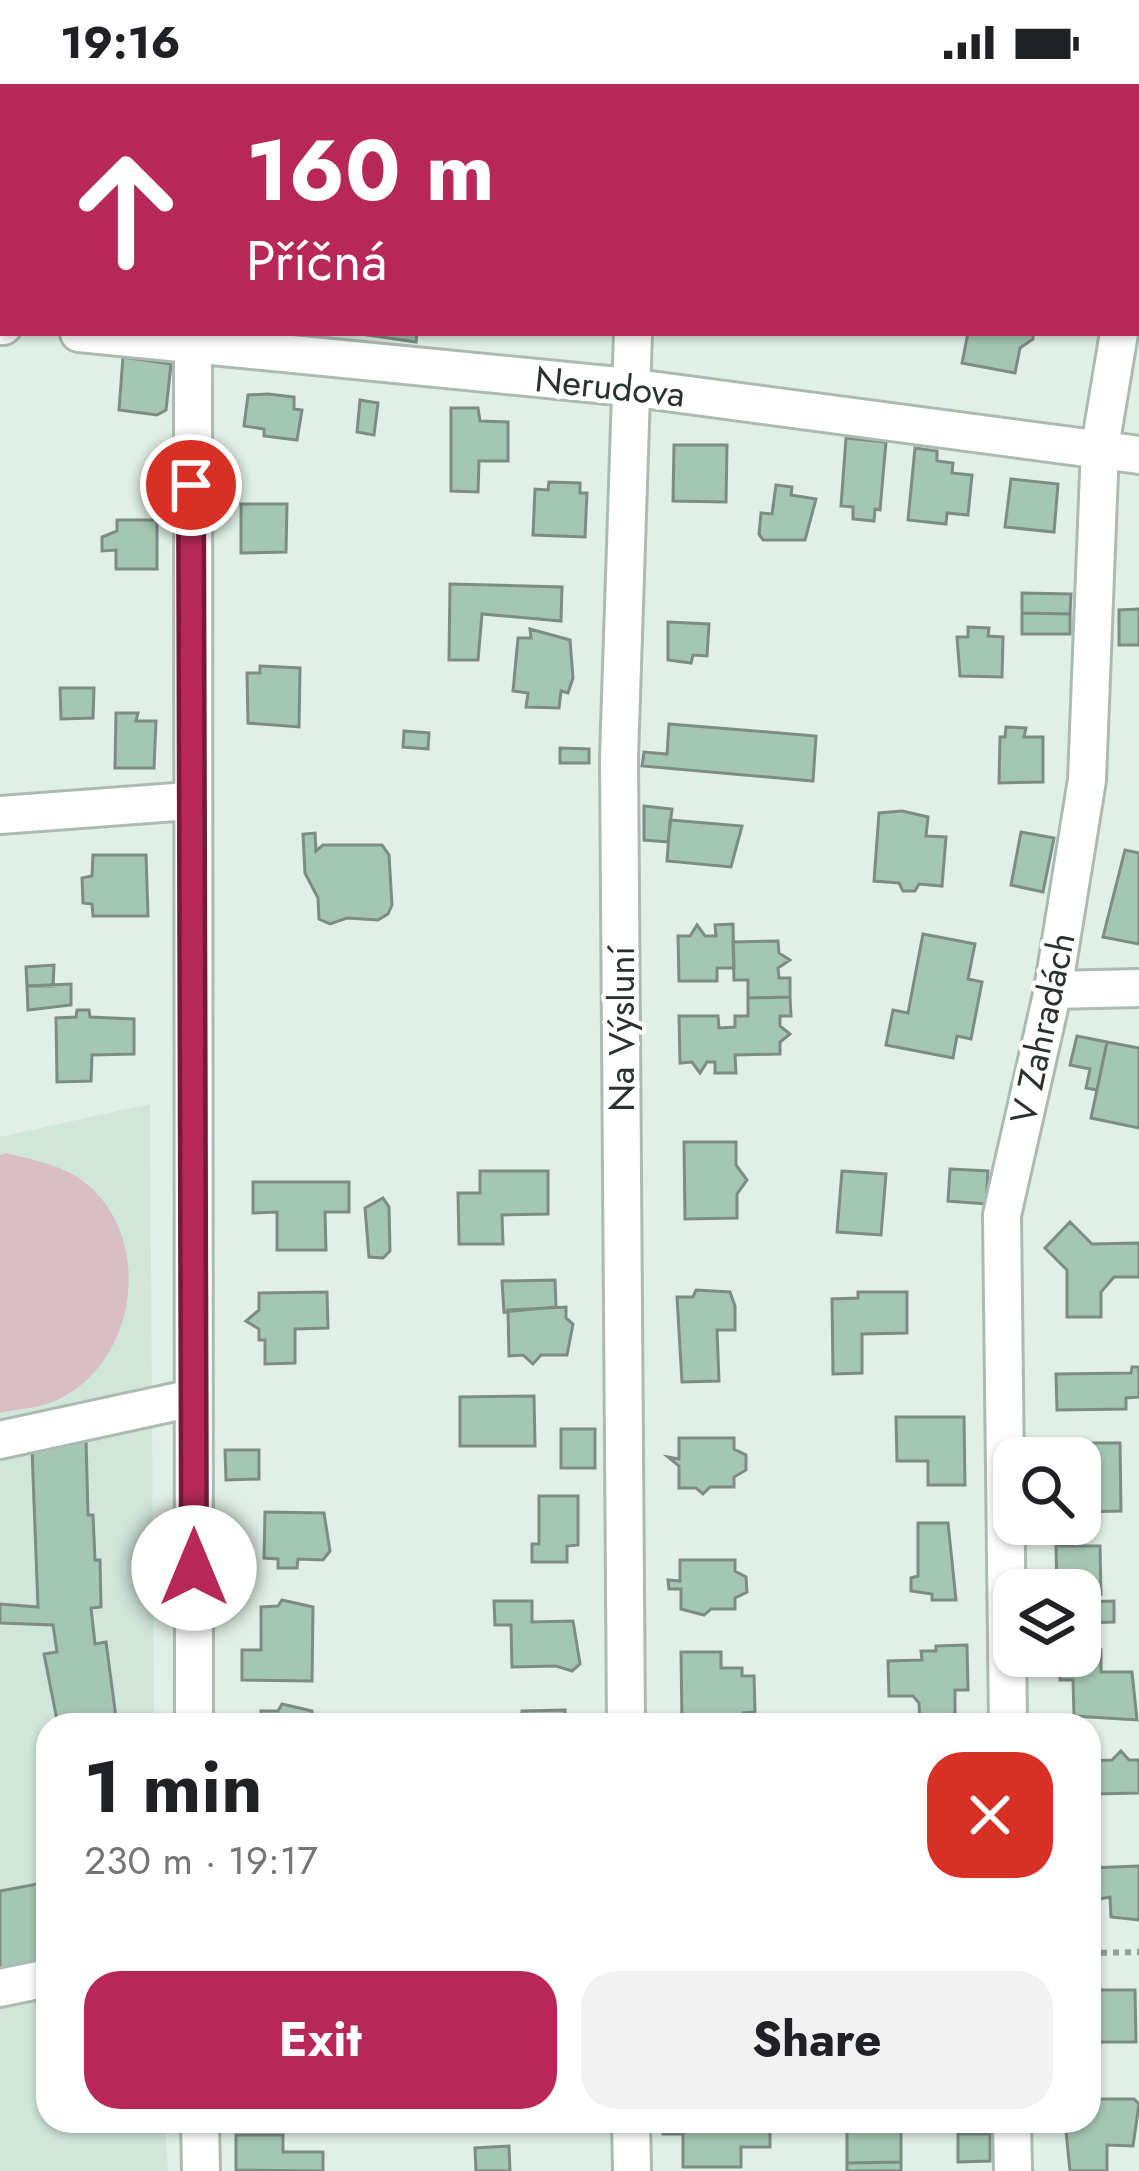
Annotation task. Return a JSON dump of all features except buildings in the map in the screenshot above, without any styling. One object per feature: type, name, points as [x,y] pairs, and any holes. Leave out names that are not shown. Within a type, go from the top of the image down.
[{"type":"street","name":"Nerudova","points":[[147,336],[628,387],[1139,455]]},
{"type":"street","name":"Na Výsluní","points":[[626,1713],[619,758],[633,336]]},
{"type":"street","name":"V Zahradách","points":[[1008,1713],[1002,1215],[1053,990],[1087,780],[1100,447],[1118,336]]},
{"type":"street","points":[[192,338],[189,802],[194,1713]]},
{"type":"street","points":[[0,815],[189,802]]},
{"type":"street","points":[[1053,990],[1139,988]]},
{"type":"street","points":[[0,1440],[194,1397]]},
{"type":"street","points":[[0,1988],[36,1980]]},
{"type":"street","points":[[200,2133],[201,2171]]},
{"type":"street","points":[[631,2133],[632,2171]]},
{"type":"street","points":[[1012,2133],[1013,2171]]},
{"type":"path","points":[[1101,1953],[1139,1952]]},
{"type":"shaded area","points":[[150,1104],[154,1713],[36,1713],[36,2133],[166,2133],[168,2171],[0,2171],[0,1137]]},
{"type":"shaded area","points":[[0,1155],[69,1172],[103,1200],[119,1229],[128,1261],[128,1295],[106,1358],[84,1383],[55,1401],[0,1413]]},
{"type":"route","points":[[191,485],[194,1568]]}]
